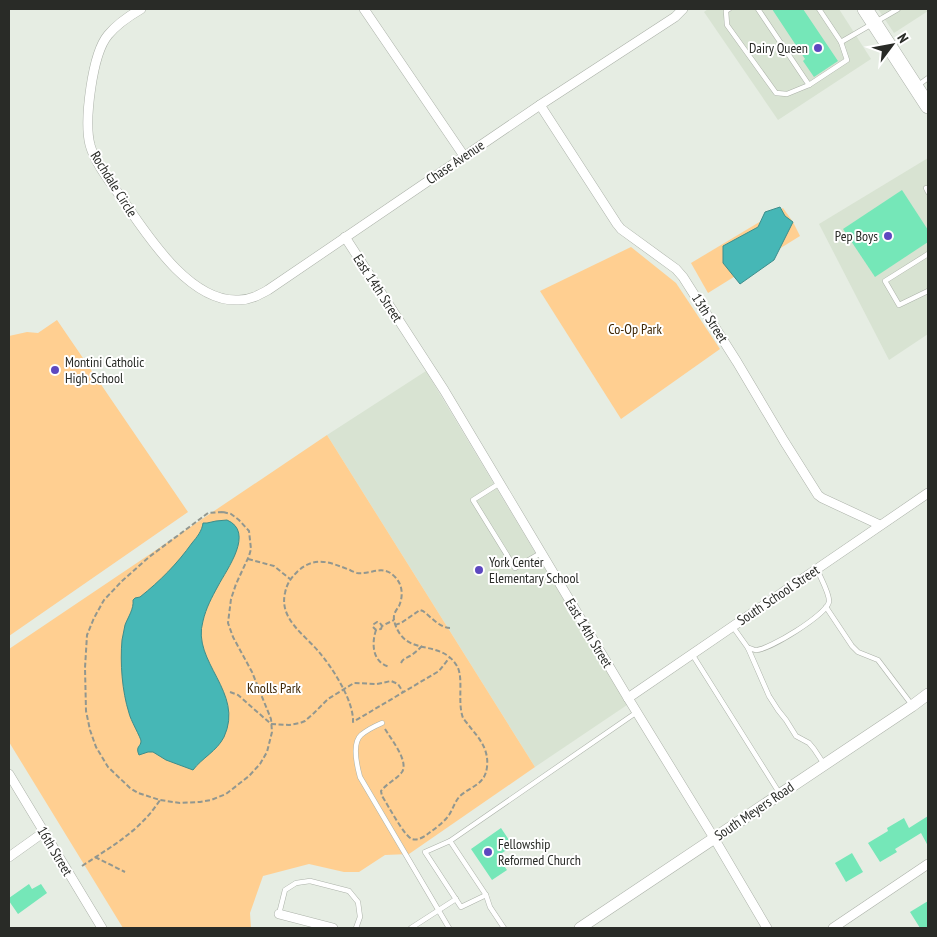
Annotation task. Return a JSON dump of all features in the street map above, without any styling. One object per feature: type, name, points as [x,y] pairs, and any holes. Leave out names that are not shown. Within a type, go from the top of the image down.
[{"type":"main road","points":[[865,9],[874,23],[922,82],[928,106]]},
{"type":"street","name":"Rochdale Circle","points":[[141,9],[118,25],[108,35],[96,58],[89,103],[88,133],[90,146],[101,167],[148,236],[168,261],[203,290],[213,295],[233,300]]},
{"type":"street","points":[[364,9],[464,156]]},
{"type":"street","name":"Chase Avenue","points":[[233,300],[249,299],[262,293],[683,9]]},
{"type":"street","name":"13th Street","points":[[540,105],[621,229],[676,269],[683,277],[738,362],[818,495],[880,525]]},
{"type":"street","name":"East 14th Street","points":[[345,237],[444,390],[768,928]]},
{"type":"street","name":"South School Street","points":[[628,698],[928,493]]},
{"type":"street","name":"South Meyers Road","points":[[580,928],[928,694]]},
{"type":"street","name":"16th Street","points":[[9,774],[102,928]]},
{"type":"street","points":[[9,857],[44,832]]},
{"type":"street","points":[[833,928],[928,864]]},
{"type":"street","points":[[279,914],[333,928]]},
{"type":"lane","points":[[729,9],[726,11],[727,25],[776,93],[787,94],[809,85],[847,60],[841,42],[819,9]]},
{"type":"lane","points":[[758,9],[809,85]]},
{"type":"lane","points":[[841,42],[898,9]]},
{"type":"lane","points":[[928,254],[885,281],[899,305],[928,291]]},
{"type":"lane","points":[[500,483],[473,500],[514,568],[542,553]]},
{"type":"lane","points":[[748,648],[756,650],[776,643],[818,615],[826,606],[829,602],[828,594],[816,568]]},
{"type":"lane","points":[[826,606],[852,646],[858,652],[878,660],[912,706]]},
{"type":"lane","points":[[732,626],[748,648],[769,696],[778,710],[796,736],[809,743],[824,765]]},
{"type":"lane","points":[[692,654],[780,794]]},
{"type":"lane","points":[[486,895],[461,906],[425,852],[450,841],[637,712]]},
{"type":"lane","points":[[382,723],[362,734],[357,739],[356,747],[360,777],[449,928]]},
{"type":"lane","points":[[450,841],[486,895],[490,907],[504,928]]},
{"type":"lane","points":[[279,914],[285,890],[296,883],[310,880],[349,891],[358,902],[360,917],[356,928]]},
{"type":"lane","points":[[411,928],[456,899]]},
{"type":"path","points":[[223,512],[231,514],[244,524],[249,532],[251,544],[247,559],[231,599],[228,623],[233,637],[252,672],[271,719],[272,732],[267,752],[260,764],[249,776],[226,794],[211,800],[180,803],[160,800],[138,793],[108,767],[96,748],[90,730],[86,711],[85,668],[87,635],[94,618],[104,600],[122,581],[149,557],[208,514],[223,512]]},
{"type":"path","points":[[247,559],[274,566],[290,579]]},
{"type":"path","points":[[382,723],[403,758],[404,764],[402,771],[385,786],[382,796],[406,834],[412,839],[419,840],[444,821],[450,814],[459,796],[481,781],[487,767],[487,753],[484,744],[464,719],[461,710],[458,667],[450,657],[440,650],[412,645],[400,634],[393,617],[401,602],[401,587],[396,578],[389,572],[378,570],[357,573],[322,561],[306,565],[290,579],[286,586],[284,603],[288,619],[320,653],[343,689],[349,700],[353,722],[439,671],[450,657]]},
{"type":"path","points":[[395,625],[420,610],[447,629],[452,628]]},
{"type":"path","points":[[376,630],[381,629],[382,626],[394,620]]},
{"type":"path","points":[[382,626],[377,622],[374,624],[373,627],[376,630],[373,638],[373,650],[378,660],[390,667]]},
{"type":"path","points":[[401,663],[405,657],[414,654],[422,646]]},
{"type":"path","points":[[230,692],[238,694],[271,724],[289,725],[300,723],[314,713],[328,699],[354,683],[377,684],[391,681],[398,684],[403,692]]},
{"type":"path","points":[[82,866],[138,828],[160,800]]},
{"type":"path","points":[[95,857],[125,872]]},
{"type":"shaded area","points":[[708,9],[839,9],[871,59],[778,120],[704,12]]},
{"type":"shaded area","points":[[878,9],[928,9],[928,11],[894,33]]},
{"type":"shaded area","points":[[928,158],[928,334],[889,360],[819,224]]},
{"type":"shaded area","name":"York Center Elementary School","points":[[426,371],[627,705],[535,767],[327,435]]},
{"type":"green space","points":[[783,208],[800,236],[708,293],[691,263]]},
{"type":"green space","name":"Co-Op Park","points":[[631,247],[676,283],[720,349],[621,419],[540,291]]},
{"type":"green space","name":"Montini Catholic High School","points":[[57,320],[188,512],[9,636],[9,336],[27,332],[38,333]]},
{"type":"green space","name":"Knolls Park","points":[[327,435],[535,767],[409,854],[385,855],[359,872],[344,872],[309,864],[263,876],[250,913],[251,928],[123,928],[9,742],[9,649]]},
{"type":"water","points":[[780,207],[785,216],[793,222],[774,260],[740,284],[723,263],[723,246],[758,227],[765,212]]},
{"type":"water","points":[[227,520],[235,526],[239,533],[239,542],[232,561],[207,607],[201,636],[204,650],[228,706],[229,721],[221,742],[193,770],[166,760],[153,752],[139,755],[138,748],[141,741],[130,716],[123,686],[121,667],[122,640],[125,625],[133,607],[133,600],[140,597],[174,565],[202,529],[203,523]]},
{"type":"building","points":[[772,9],[803,9],[838,61],[814,77],[803,61],[805,59]]},
{"type":"building","name":"Pep Boys","points":[[902,190],[928,230],[928,242],[875,277],[843,229]]},
{"type":"building","points":[[928,816],[928,846],[921,833],[895,849],[897,852],[880,862],[868,843],[888,831],[887,828],[904,818],[909,828]]},
{"type":"building","name":"Fellowship Reformed Church","points":[[501,828],[513,846],[497,856],[507,870],[492,880],[471,849]]},
{"type":"building","points":[[852,853],[863,872],[846,882],[835,863]]},
{"type":"building","points":[[29,884],[32,889],[41,884],[47,893],[18,914],[9,898]]},
{"type":"building","points":[[928,901],[928,928],[920,928],[910,912]]},
{"type":"place","name":"Dairy Queen","points":[[818,48]]},
{"type":"place","name":"Pep Boys","points":[[888,236]]},
{"type":"place","name":"Montini Catholic High School","points":[[55,370]]},
{"type":"place","name":"York Center Elementary School","points":[[479,570]]},
{"type":"place","name":"Fellowship Reformed Church","points":[[488,852]]}]
